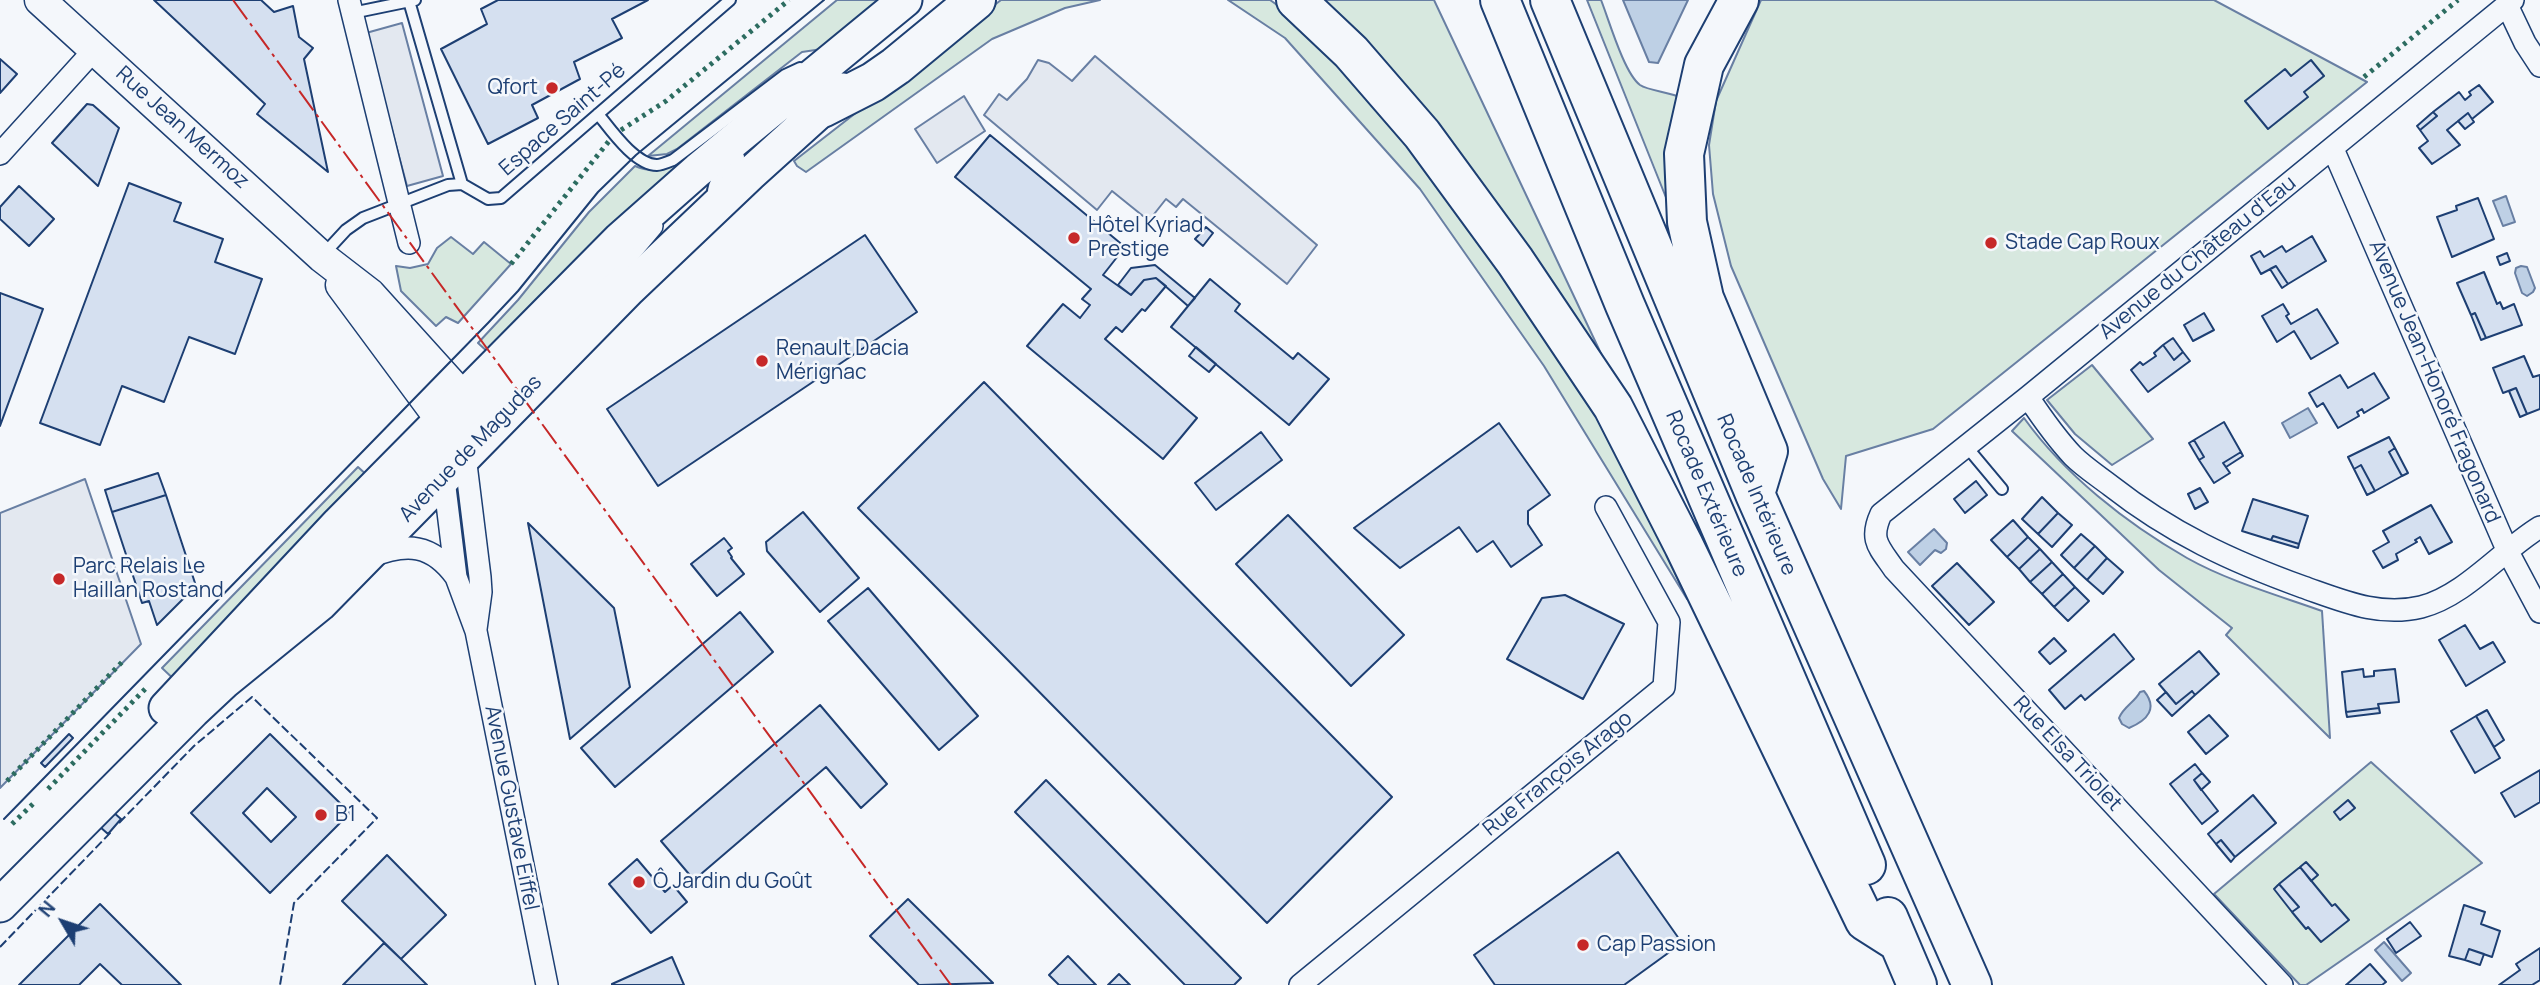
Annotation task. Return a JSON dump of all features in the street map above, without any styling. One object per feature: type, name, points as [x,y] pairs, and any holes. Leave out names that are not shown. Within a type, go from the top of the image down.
[{"type":"highway","points":[[805,110],[873,82],[976,0]]},
{"type":"highway","points":[[1296,0],[1351,52],[1422,134],[1515,261],[1613,407],[1684,546],[1865,921],[1898,942]]},
{"type":"highway","name":"Rocade Extérieure","points":[[1500,0],[1625,306],[1917,985]]},
{"type":"highway","name":"Rocade Intérieure","points":[[1550,0],[1755,494],[1972,985]]},
{"type":"highway","points":[[1739,0],[1704,65],[1684,154],[1687,222],[1704,298],[1768,451],[1755,494]]},
{"type":"main road","name":"Rue Jean Mermoz","points":[[40,0],[322,257],[449,438]]},
{"type":"main road","name":"Avenue de Magudas","points":[[0,905],[193,710],[320,604],[365,559],[449,438],[620,239],[676,189],[905,0]]},
{"type":"main road","name":"Avenue de Magudas","points":[[0,877],[168,705],[339,523],[449,438],[497,422],[717,204],[805,110],[950,0]]},
{"type":"main road","points":[[267,647],[301,591],[449,438]]},
{"type":"street","points":[[2510,2],[2525,43],[2540,66]]},
{"type":"street","name":"Avenue du Château d'Eau","points":[[1881,514],[2333,149],[2510,2]]},
{"type":"street","points":[[351,6],[409,243]]},
{"type":"street","points":[[0,154],[95,50]]},
{"type":"street","name":"Avenue Jean-Honoré Fragonard","points":[[2333,149],[2508,552],[2540,612]]},
{"type":"street","points":[[2028,397],[2053,433],[2076,459],[2143,511],[2201,545],[2262,572],[2353,605],[2397,611],[2424,606],[2447,596],[2540,527]]},
{"type":"street","name":"Avenue Gustave Eiffel","points":[[449,438],[456,577],[476,631],[547,985]]},
{"type":"street","name":"Avenue Gustave Eiffel","points":[[449,438],[481,584],[476,631]]},
{"type":"street","name":"Rue François Arago","points":[[1300,985],[1664,687],[1669,622],[1606,507]]},
{"type":"street","name":"Rue Elsa Triolet","points":[[1881,514],[1874,530],[1878,546],[1894,569],[2282,985]]},
{"type":"street","name":"Avenue Gustave Eiffel","points":[[365,559],[388,550],[422,550],[436,555],[456,577]]},
{"type":"lane","name":"Espace Saint-Pé","points":[[462,184],[488,200],[501,198],[730,0]]},
{"type":"lane","points":[[322,257],[346,230],[363,218],[448,185],[462,184],[412,1],[351,6]]},
{"type":"lane","points":[[598,114],[626,147],[645,161],[657,165],[673,160],[785,75],[801,68],[827,64]]},
{"type":"lane","points":[[805,110],[806,94],[827,64]]},
{"type":"lane","points":[[717,204],[712,188],[720,174],[750,147]]},
{"type":"lane","points":[[1966,446],[2002,489]]},
{"type":"shaded area","points":[[837,0],[886,0],[822,49],[802,52],[677,149],[667,154],[648,156]]},
{"type":"shaded area","points":[[1001,0],[1100,0],[1065,8],[992,39],[806,172],[797,166],[794,161]]},
{"type":"shaded area","points":[[1228,0],[1270,0],[1297,19],[1440,183],[1614,439],[1687,599],[1544,366],[1420,189],[1285,38]]},
{"type":"shaded area","points":[[1323,0],[1434,0],[1622,398],[1353,30]]},
{"type":"shaded area","points":[[1587,0],[1601,0],[1634,79],[1649,89],[1682,98],[1671,210]]},
{"type":"shaded area","name":"Stade Cap Roux","points":[[1761,0],[2214,0],[2367,82],[1933,429],[1846,456],[1841,509],[1823,479],[1731,266],[1713,194],[1709,145],[1716,101]]},
{"type":"shaded area","points":[[402,23],[443,176],[407,186],[366,33]]},
{"type":"shaded area","points":[[1095,56],[1317,245],[1287,284],[1183,199],[1176,207],[1166,199],[1151,218],[1143,216],[1112,191],[1097,210],[984,115],[999,94],[1007,100],[1027,79],[1038,60],[1049,63],[1072,81]]},
{"type":"shaded area","points":[[964,96],[985,131],[937,163],[915,129]]},
{"type":"shaded area","points":[[725,129],[490,354],[478,343],[518,300],[589,212],[635,166],[648,170],[672,166]]},
{"type":"shaded area","points":[[451,237],[473,254],[484,242],[511,264],[458,323],[446,317],[436,326],[401,291],[396,266],[410,268],[428,264],[437,248]]},
{"type":"shaded area","points":[[2092,365],[2153,439],[2112,465],[2075,434],[2047,400]]},
{"type":"shaded area","points":[[2024,418],[2058,459],[2098,496],[2164,544],[2219,574],[2322,611],[2330,738],[2226,635],[2232,628],[2159,570],[2012,431]]},
{"type":"shaded area","points":[[358,467],[369,477],[180,685],[162,668]]},
{"type":"shaded area","name":"Parc Relais Le Haillan Rostand","points":[[85,479],[141,644],[0,788],[0,513]]},
{"type":"shaded area","points":[[2371,762],[2482,863],[2306,985],[2300,985],[2214,894]]},
{"type":"water","points":[[1623,0],[1688,0],[1658,63],[1649,62]]},
{"type":"water","points":[[2506,196],[2515,222],[2503,226],[2493,201]]},
{"type":"water","points":[[2527,267],[2535,288],[2527,296],[2522,293],[2515,273],[2516,268]]},
{"type":"water","points":[[2308,408],[2317,423],[2290,438],[2282,423]]},
{"type":"water","points":[[1934,529],[1947,543],[1946,549],[1941,553],[1935,550],[1920,565],[1908,552]]},
{"type":"water","points":[[2144,691],[2150,703],[2149,713],[2129,728],[2122,724],[2119,718],[2140,692]]},
{"type":"water","points":[[2384,942],[2411,973],[2402,981],[2375,950]]},
{"type":"building","points":[[154,0],[261,0],[274,12],[293,6],[299,37],[313,48],[304,59],[328,172],[257,114],[265,104]]},
{"type":"building","points":[[498,0],[648,0],[612,19],[622,38],[574,62],[580,79],[532,105],[538,118],[488,144],[441,49],[487,24],[481,9]]},
{"type":"building","points":[[0,59],[17,74],[0,93]]},
{"type":"building","points":[[2311,60],[2324,76],[2304,92],[2308,97],[2268,129],[2245,101],[2285,69],[2291,76]]},
{"type":"building","points":[[2479,85],[2493,102],[2472,119],[2468,113],[2447,130],[2460,145],[2432,164],[2419,148],[2428,141],[2420,130],[2437,116],[2433,112],[2459,92],[2465,100],[2471,95],[2469,92]]},
{"type":"building","points":[[87,104],[93,105],[119,128],[98,186],[52,143]]},
{"type":"building","points":[[2433,112],[2437,116],[2420,130],[2417,126]]},
{"type":"building","points":[[2468,113],[2474,122],[2465,129],[2458,121]]},
{"type":"building","points":[[990,135],[1125,247],[1103,275],[1131,295],[1144,280],[1156,278],[1166,286],[1145,311],[1142,309],[1122,332],[1116,327],[1105,339],[1197,418],[1163,459],[1027,346],[1063,304],[1080,318],[1090,305],[1082,299],[1091,289],[955,177]]},
{"type":"building","points":[[129,183],[181,203],[174,221],[223,239],[215,262],[262,279],[235,354],[189,337],[164,402],[122,386],[100,445],[40,423]]},
{"type":"building","points":[[19,186],[54,219],[29,246],[0,219],[0,207]]},
{"type":"building","points":[[2478,198],[2494,239],[2452,257],[2437,217]]},
{"type":"building","points":[[1206,227],[1213,233],[1203,246],[1195,239]]},
{"type":"building","name":"Renault Dacia Mérignac","points":[[865,235],[917,312],[658,486],[607,409]]},
{"type":"building","points":[[2312,236],[2326,261],[2288,284],[2276,266],[2261,274],[2251,256],[2260,251],[2264,257],[2282,246],[2286,252]]},
{"type":"building","points":[[2507,253],[2510,261],[2500,265],[2497,257]]},
{"type":"building","points":[[1155,265],[1195,298],[1188,306],[1156,278],[1144,280],[1131,295],[1118,285],[1131,268]]},
{"type":"building","points":[[2276,266],[2288,284],[2282,288],[2270,269]]},
{"type":"building","points":[[2484,272],[2497,304],[2500,302],[2503,309],[2514,304],[2522,325],[2486,338],[2475,313],[2471,315],[2457,283]]},
{"type":"building","points":[[1210,279],[1240,304],[1235,311],[1293,359],[1298,353],[1329,379],[1289,425],[1171,327]]},
{"type":"building","points":[[0,293],[43,309],[0,426]]},
{"type":"building","points":[[2283,304],[2291,324],[2317,309],[2338,343],[2311,359],[2294,331],[2277,342],[2262,316]]},
{"type":"building","points":[[2204,313],[2214,330],[2193,341],[2184,325]]},
{"type":"building","points":[[2475,313],[2486,338],[2481,340],[2471,315]]},
{"type":"building","points":[[2173,338],[2183,352],[2174,360],[2163,345]]},
{"type":"building","points":[[2163,345],[2174,360],[2183,352],[2190,361],[2148,392],[2131,370],[2140,362],[2143,365],[2156,356],[2154,353]]},
{"type":"building","points":[[1196,347],[1216,364],[1209,372],[1189,356]]},
{"type":"building","points":[[2524,356],[2533,377],[2540,375],[2540,409],[2527,414],[2516,388],[2503,393],[2493,368]]},
{"type":"building","points":[[2374,373],[2389,398],[2364,413],[2362,409],[2357,412],[2359,416],[2338,428],[2323,403],[2317,407],[2309,393],[2340,375],[2348,388]]},
{"type":"building","points":[[984,382],[1392,797],[1267,923],[858,508]]},
{"type":"building","points":[[2516,388],[2527,414],[2520,417],[2509,391]]},
{"type":"building","points":[[2224,422],[2241,452],[2223,463],[2230,473],[2214,483],[2199,460],[2204,457],[2194,440]]},
{"type":"building","points":[[1499,423],[1550,495],[1528,511],[1528,524],[1542,545],[1511,567],[1493,541],[1477,552],[1459,527],[1400,568],[1354,528]]},
{"type":"building","points":[[1261,432],[1282,460],[1216,510],[1195,483]]},
{"type":"building","points":[[2389,437],[2395,448],[2389,452],[2402,476],[2375,491],[2361,465],[2354,469],[2348,457]]},
{"type":"building","points":[[2194,440],[2204,457],[2199,460],[2189,443]]},
{"type":"building","points":[[2395,448],[2408,473],[2402,476],[2389,452]]},
{"type":"building","points":[[2241,452],[2243,456],[2226,467],[2223,463]]},
{"type":"building","points":[[2361,465],[2375,491],[2367,495],[2354,469]]},
{"type":"building","points":[[158,473],[166,495],[112,512],[105,490]]},
{"type":"building","points":[[1976,481],[1987,495],[1965,513],[1954,499]]},
{"type":"building","points":[[2200,488],[2208,502],[2195,509],[2188,494]]},
{"type":"building","points":[[166,495],[196,586],[157,625],[149,601],[142,603],[112,512]]},
{"type":"building","points":[[2042,497],[2058,513],[2038,534],[2022,519]]},
{"type":"building","points":[[2253,499],[2308,516],[2299,544],[2273,536],[2271,540],[2242,531]]},
{"type":"building","points":[[2431,505],[2452,542],[2429,554],[2420,537],[2415,540],[2417,542],[2396,554],[2398,560],[2383,568],[2373,551],[2389,542],[2383,531]]},
{"type":"building","points":[[803,512],[859,578],[820,612],[767,551],[766,542]]},
{"type":"building","points":[[2058,513],[2072,525],[2052,547],[2038,534]]},
{"type":"building","points":[[1288,515],[1404,635],[1351,686],[1236,564]]},
{"type":"building","points":[[2013,520],[2028,537],[2007,557],[1991,540]]},
{"type":"building","points":[[528,523],[614,608],[630,687],[570,739]]},
{"type":"building","points":[[2081,534],[2095,546],[2074,568],[2061,555]]},
{"type":"building","points":[[2273,536],[2299,544],[2298,548],[2271,540]]},
{"type":"building","points":[[2028,537],[2040,549],[2019,569],[2007,557]]},
{"type":"building","points":[[724,538],[732,548],[728,551],[731,558],[744,574],[717,596],[691,564]]},
{"type":"building","points":[[2095,546],[2107,558],[2087,580],[2074,568]]},
{"type":"building","points":[[2040,549],[2052,562],[2030,582],[2019,569]]},
{"type":"building","points":[[2107,558],[2123,572],[2103,594],[2087,580]]},
{"type":"building","points":[[2052,562],[2063,574],[2042,594],[2030,582]]},
{"type":"building","points":[[1957,563],[1994,602],[1969,625],[1932,586]]},
{"type":"building","points":[[2063,574],[2075,587],[2054,607],[2042,594]]},
{"type":"building","points":[[2075,587],[2089,601],[2068,621],[2054,607]]},
{"type":"building","points":[[868,588],[978,716],[939,750],[828,621]]},
{"type":"building","points":[[1565,595],[1624,624],[1583,699],[1507,659],[1542,598]]},
{"type":"building","points":[[740,612],[773,652],[615,787],[581,748]]},
{"type":"building","points":[[2465,625],[2480,649],[2493,642],[2505,662],[2466,686],[2439,640]]},
{"type":"building","points":[[2114,634],[2134,659],[2085,700],[2081,695],[2065,709],[2049,690]]},
{"type":"building","points":[[2054,638],[2066,651],[2050,664],[2039,652]]},
{"type":"building","points":[[2199,651],[2219,674],[2195,695],[2192,691],[2176,704],[2159,684]]},
{"type":"building","points":[[2363,669],[2364,677],[2374,676],[2374,671],[2395,669],[2399,702],[2378,704],[2379,708],[2346,712],[2342,672]]},
{"type":"building","points":[[2192,691],[2195,695],[2172,716],[2157,700],[2166,692],[2176,704]]},
{"type":"building","points":[[820,705],[887,784],[861,808],[826,767],[694,880],[661,841]]},
{"type":"building","points":[[2379,708],[2380,713],[2347,717],[2346,712]]},
{"type":"building","points":[[2487,710],[2504,740],[2494,747],[2476,716]]},
{"type":"building","points":[[2209,715],[2228,736],[2206,754],[2188,732]]},
{"type":"building","points":[[2476,716],[2500,758],[2475,773],[2451,731]]},
{"type":"building","points":[[69,734],[73,738],[45,767],[41,763]]},
{"type":"building","name":"B1","points":[[270,734],[350,813],[270,893],[191,813]],"holes":[[[267,788],[296,817],[271,842],[243,813]]]},
{"type":"building","points":[[2195,764],[2202,773],[2194,780],[2218,811],[2202,824],[2170,784]]},
{"type":"building","points":[[2540,770],[2540,802],[2515,817],[2501,793]]},
{"type":"building","points":[[2202,773],[2210,782],[2201,790],[2194,780]]},
{"type":"building","points":[[1046,780],[1241,978],[1234,985],[1185,985],[1015,812]]},
{"type":"building","points":[[2253,795],[2276,823],[2235,857],[2221,840],[2216,844],[2208,834]]},
{"type":"building","points":[[2348,800],[2355,808],[2340,820],[2334,812]]},
{"type":"building","points":[[113,812],[121,819],[108,834],[99,826]]},
{"type":"building","points":[[2221,840],[2235,857],[2231,862],[2216,844]]},
{"type":"building","points":[[1618,852],[1682,943],[1624,985],[1495,985],[1474,955]]},
{"type":"building","points":[[387,855],[446,915],[401,959],[342,901]]},
{"type":"building","points":[[637,859],[665,892],[673,885],[687,902],[651,933],[609,884]]},
{"type":"building","points":[[2306,862],[2318,875],[2311,881],[2300,867]]},
{"type":"building","points":[[2300,867],[2332,906],[2335,904],[2349,920],[2321,942],[2292,912],[2299,907],[2279,884]]},
{"type":"building","points":[[2279,884],[2299,907],[2292,912],[2274,889]]},
{"type":"building","points":[[908,899],[993,983],[919,985],[870,936]]},
{"type":"building","points":[[100,904],[181,985],[122,985],[100,964],[79,985],[19,985]]},
{"type":"building","points":[[2464,905],[2485,912],[2481,924],[2500,931],[2492,957],[2469,949],[2465,960],[2449,956]]},
{"type":"building","points":[[2410,922],[2421,936],[2396,953],[2387,939]]},
{"type":"building","points":[[384,943],[401,959],[427,985],[343,985]]},
{"type":"building","points":[[2540,948],[2540,980],[2532,985],[2499,985],[2520,970],[2516,964]]},
{"type":"building","points":[[2469,949],[2484,954],[2480,965],[2465,960]]},
{"type":"building","points":[[1068,956],[1096,985],[1059,985],[1049,975]]},
{"type":"building","points":[[672,957],[684,985],[612,985],[612,984]]},
{"type":"building","points":[[2370,964],[2386,982],[2382,985],[2346,985]]},
{"type":"building","points":[[1119,974],[1130,985],[1108,985]]},
{"type":"tram line","points":[[4,819],[488,323],[518,291],[598,192],[636,155],[824,0]]},
{"type":"hedge","points":[[621,130],[666,101],[789,0]]},
{"type":"hedge","points":[[2364,77],[2458,0]]},
{"type":"hedge","points":[[511,264],[609,141]]},
{"type":"hedge","points":[[7,781],[123,661]]},
{"type":"hedge","points":[[48,789],[148,686]]},
{"type":"hedge","points":[[12,824],[36,801]]},
{"type":"fence","points":[[119,823],[194,746],[252,697],[377,818],[294,903],[280,985]]},
{"type":"fence","points":[[0,947],[112,831]]},
{"type":"power","points":[[233,0],[951,985]]},
{"type":"place","name":"Qfort","points":[[552,88]]},
{"type":"place","name":"Hôtel Kyriad Prestige","points":[[1074,238]]},
{"type":"place","name":"Stade Cap Roux","points":[[1991,243]]},
{"type":"place","name":"Renault Dacia Mérignac","points":[[762,361]]},
{"type":"place","name":"Parc Relais Le Haillan Rostand","points":[[59,579]]},
{"type":"place","name":"B1","points":[[321,815]]},
{"type":"place","name":"Ô Jardin du Goût","points":[[639,882]]},
{"type":"place","name":"Cap Passion","points":[[1583,945]]}]
